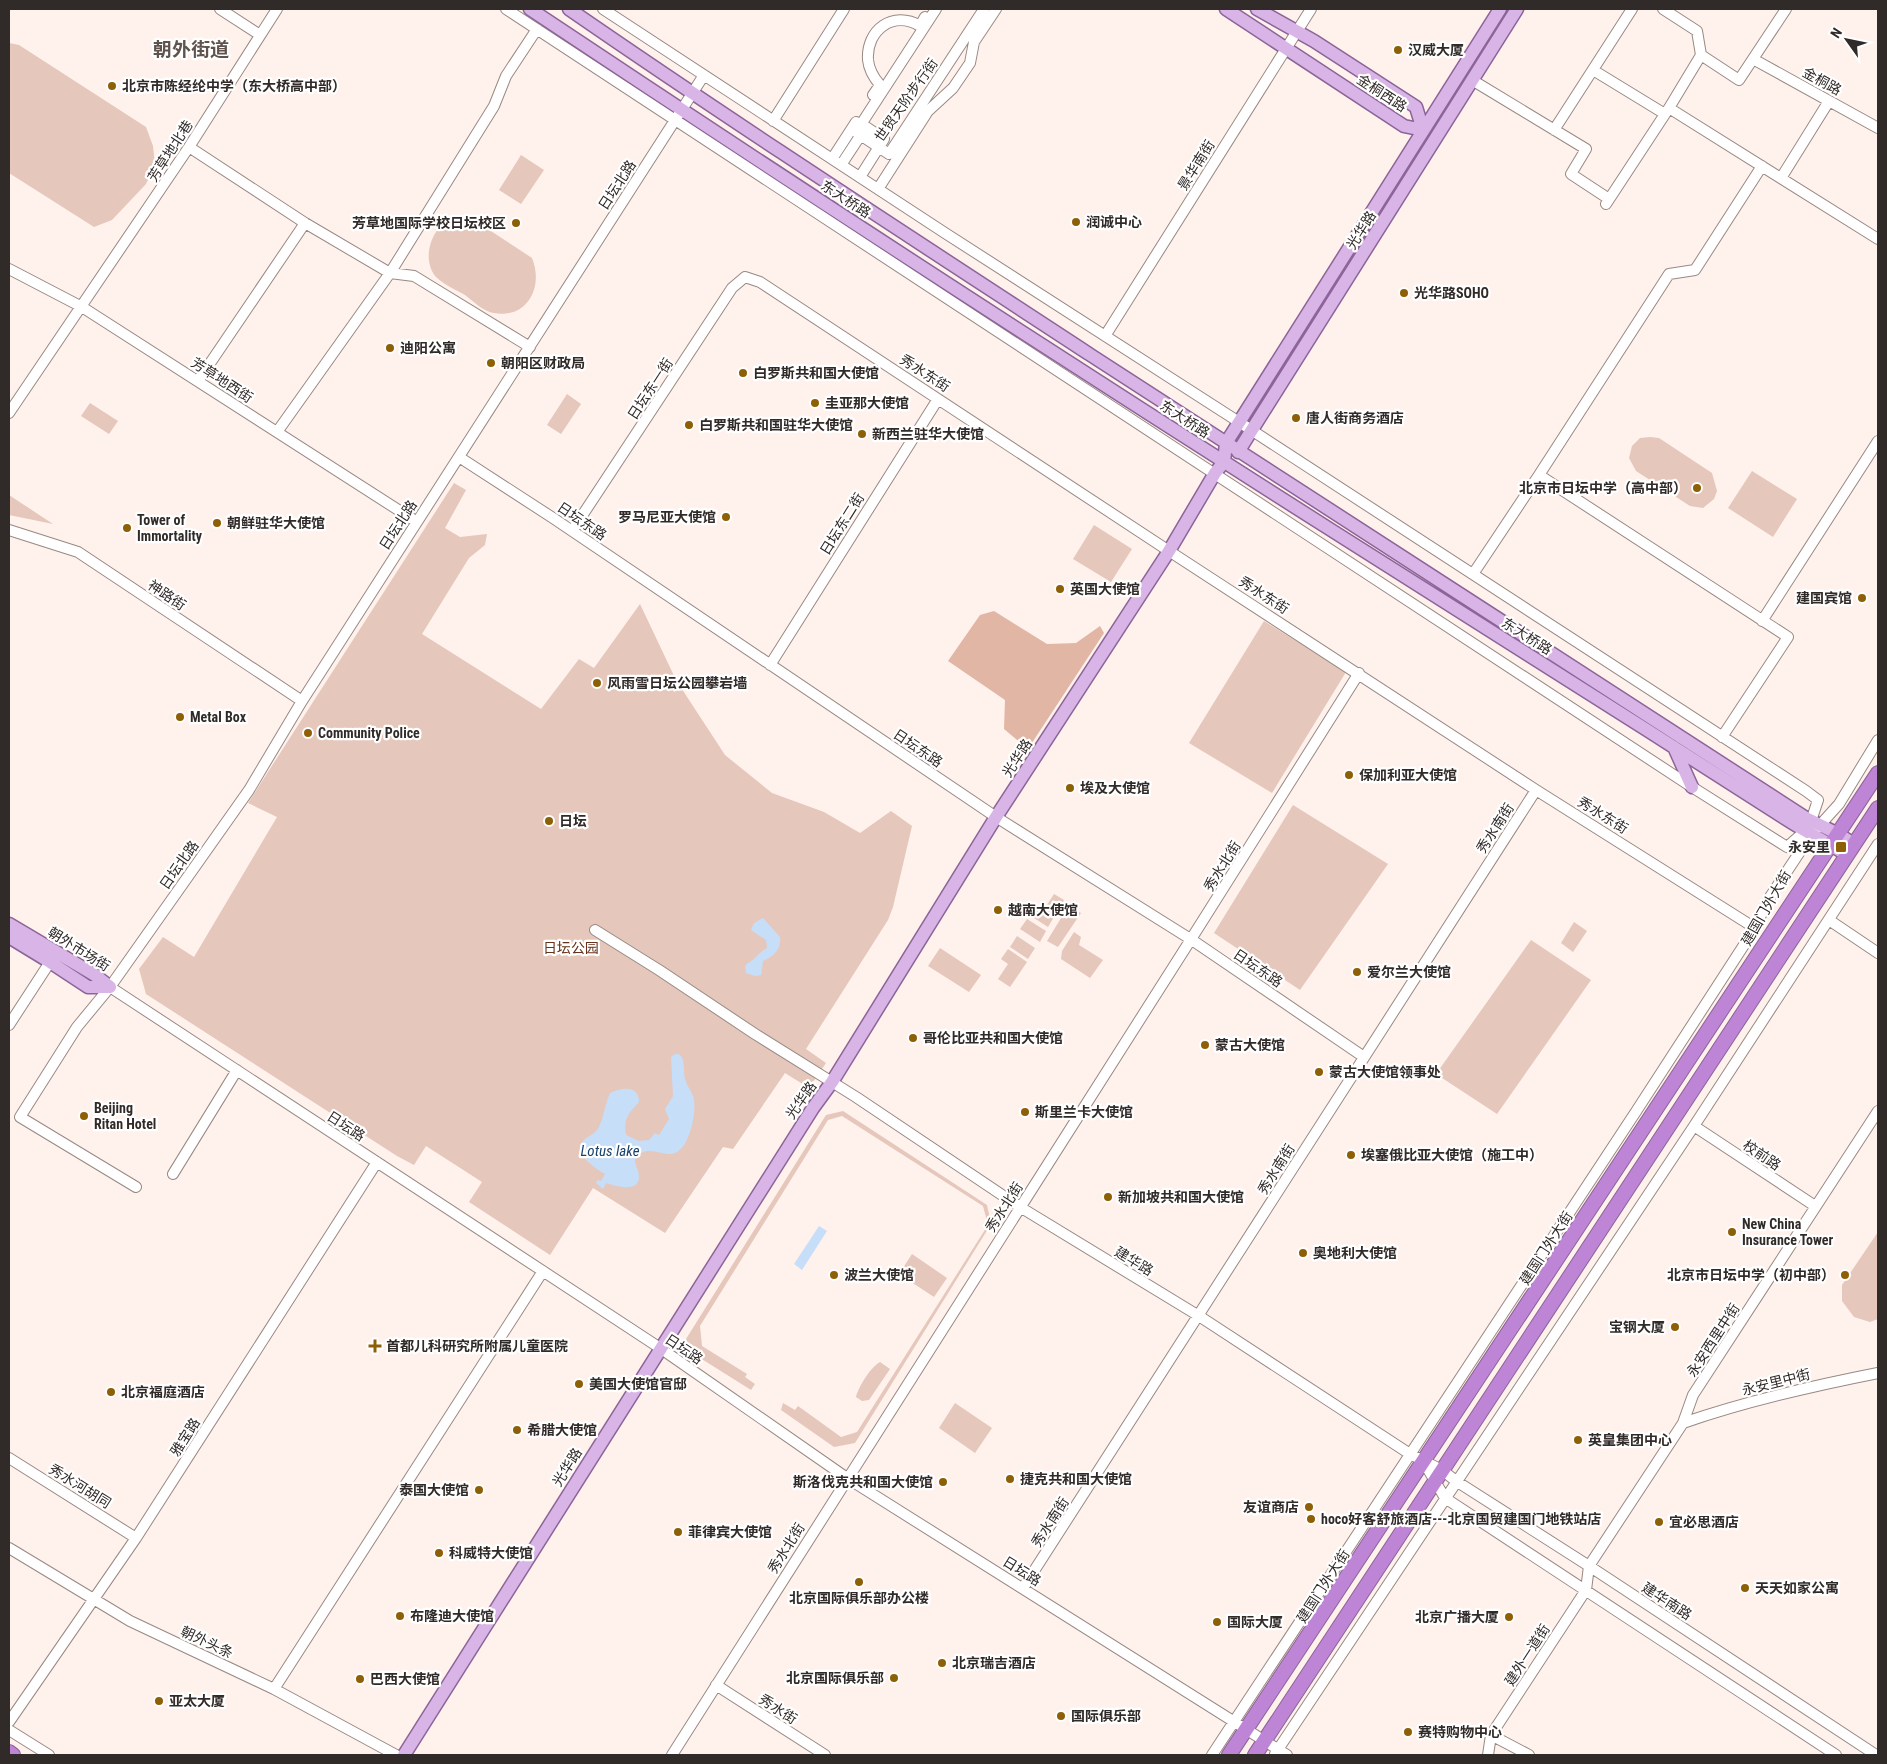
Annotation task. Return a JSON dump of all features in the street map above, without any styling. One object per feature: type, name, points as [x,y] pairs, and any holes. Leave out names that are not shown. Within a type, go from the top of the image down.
[{"type":"highway","name":"建国门外大街","points":[[1228,1755],[1239,1726],[1423,1461],[1878,773]]},
{"type":"highway","points":[[1262,1750],[1438,1476],[1878,808]]},
{"type":"highway","points":[[9,1752],[13,1755]]},
{"type":"main road","name":"东大桥路","points":[[530,9],[679,116],[1674,747],[1850,849]]},
{"type":"main road","name":"金桐西路","points":[[1226,9],[1404,126],[1423,130],[1416,107],[1296,31],[1257,9]]},
{"type":"main road","name":"光华路","points":[[404,1755],[660,1348],[813,1108],[832,1082],[996,817],[1169,551],[1215,473],[1224,462],[1226,443],[1500,9]]},
{"type":"main road","name":"光华路","points":[[1238,452],[1517,9]]},
{"type":"main road","name":"东大桥路","points":[[572,10],[693,94],[1811,828]]},
{"type":"main road","points":[[1674,747],[1692,787]]},
{"type":"main road","name":"朝外市场街","points":[[9,924],[95,975],[110,987]]},
{"type":"main road","name":"朝外市场街","points":[[9,938],[88,987],[110,987]]},
{"type":"street","points":[[220,9],[260,35]]},
{"type":"street","name":"芳草地北巷","points":[[9,413],[189,147],[277,9]]},
{"type":"street","points":[[506,9],[679,116],[1215,473],[1692,787],[1787,847],[1811,828],[1818,800],[603,9]]},
{"type":"street","points":[[773,120],[844,9]]},
{"type":"street","points":[[832,159],[880,85],[872,75],[868,60],[870,41],[882,24],[897,19],[910,20],[920,26],[930,9]]},
{"type":"street","name":"世贸天阶步行街","points":[[936,9],[856,132],[889,154],[984,9]]},
{"type":"street","points":[[878,189],[928,111],[953,88],[970,63],[974,42],[996,9]]},
{"type":"street","name":"景华南街","points":[[1106,336],[1311,9]]},
{"type":"street","points":[[1554,130],[1632,9]]},
{"type":"street","points":[[1472,80],[1586,149],[1570,174],[1608,202],[1701,55],[1697,31],[1663,9]]},
{"type":"street","points":[[1701,55],[1739,80],[1786,9]]},
{"type":"street","points":[[277,432],[390,273],[494,106],[506,76],[537,29]]},
{"type":"street","name":"金桐路","points":[[1753,59],[1878,128]]},
{"type":"street","points":[[1593,70],[1762,166],[1878,239]]},
{"type":"street","name":"日坛北路","points":[[136,1187],[20,1117],[77,1027],[110,987],[249,790],[302,702],[704,75]]},
{"type":"street","points":[[1780,178],[1829,100]]},
{"type":"street","points":[[841,165],[861,136]]},
{"type":"street","points":[[189,147],[305,223],[390,273],[414,276],[530,347]]},
{"type":"street","points":[[860,177],[879,148]]},
{"type":"street","points":[[1473,574],[1540,476],[1669,274],[1695,270],[1762,166]]},
{"type":"street","points":[[198,381],[305,223]]},
{"type":"street","name":"芳草地西街","points":[[9,269],[82,307],[417,522]]},
{"type":"street","name":"日坛东一街","points":[[572,532],[732,288],[745,278],[760,282]]},
{"type":"street","name":"秀水东街","points":[[760,282],[1536,790],[1755,928]]},
{"type":"street","name":"日坛东二街","points":[[770,665],[938,399]]},
{"type":"street","points":[[1762,621],[1878,441]]},
{"type":"street","name":"光华路","points":[[1224,462],[1238,452]]},
{"type":"street","name":"日坛东路","points":[[459,457],[996,817],[1192,940],[1364,1057]]},
{"type":"street","points":[[1540,476],[1788,637],[1722,737]]},
{"type":"street","name":"神路街","points":[[9,530],[78,552],[302,702]]},
{"type":"street","name":"秀水北街","points":[[672,1755],[1192,940],[1359,674]]},
{"type":"street","name":"建国门外大街","points":[[1212,1755],[1239,1726],[1410,1454],[1638,1110],[1755,928],[1768,900],[1811,828],[1839,804],[1878,740]]},
{"type":"street","name":"秀水南街","points":[[1023,1588],[1536,790]]},
{"type":"street","points":[[1280,1753],[1456,1481],[1694,1126],[1878,844]]},
{"type":"street","points":[[1829,920],[1878,952]]},
{"type":"street","name":"建华路","points":[[596,930],[832,1082],[1020,1207],[1199,1316],[1423,1461]]},
{"type":"street","points":[[9,1026],[50,962]]},
{"type":"street","name":"日坛路","points":[[110,987],[660,1348],[847,1478],[1239,1726],[1262,1750],[1280,1753]]},
{"type":"street","points":[[173,1174],[237,1070]]},
{"type":"street","points":[[1622,1161],[1638,1110]]},
{"type":"street","name":"永安西里中街","points":[[1586,1590],[1589,1566],[1683,1423],[1693,1395],[1878,1111]]},
{"type":"street","name":"校前路","points":[[1694,1126],[1815,1206]]},
{"type":"street","name":"雅宝路","points":[[9,1722],[136,1538],[377,1162]]},
{"type":"street","points":[[274,1689],[543,1271]]},
{"type":"street","name":"永安里中街","points":[[1683,1423],[1717,1411],[1820,1385],[1878,1373]]},
{"type":"street","name":"秀水河胡同","points":[[9,1458],[136,1538]]},
{"type":"street","points":[[1423,1461],[1438,1476],[1445,1498],[1836,1755]]},
{"type":"street","name":"建华南路","points":[[1438,1476],[1456,1481],[1876,1755]]},
{"type":"street","name":"朝外头条","points":[[9,1548],[130,1621],[274,1689],[396,1755]]},
{"type":"street","name":"建外一道街","points":[[1492,1734],[1586,1590]]},
{"type":"street","name":"秀水街","points":[[716,1686],[825,1755]]},
{"type":"street","points":[[9,1730],[48,1755]]},
{"type":"street","points":[[1488,1755],[1492,1734],[1529,1755]]},
{"type":"green space","points":[[9,43],[19,45],[146,127],[153,146],[155,165],[146,184],[112,220],[94,227],[9,173]]},
{"type":"green space","points":[[521,155],[544,170],[521,204],[499,190]]},
{"type":"green space","points":[[455,217],[471,218],[532,258],[536,280],[530,299],[524,306],[506,314],[490,312],[436,277],[432,271],[429,259],[432,239],[439,228]]},
{"type":"green space","points":[[567,394],[581,404],[561,434],[547,425]]},
{"type":"green space","points":[[90,403],[118,421],[109,434],[81,416]]},
{"type":"green space","points":[[1640,438],[1659,438],[1712,473],[1717,491],[1714,499],[1703,508],[1690,506],[1636,471],[1629,458],[1632,446]]},
{"type":"green space","points":[[1752,471],[1797,499],[1773,537],[1728,508]]},
{"type":"green space","name":"日坛公园","points":[[454,483],[466,490],[445,528],[460,537],[487,534],[485,545],[469,558],[422,634],[541,709],[579,659],[594,668],[640,604],[676,680],[725,755],[772,793],[824,812],[860,833],[891,811],[912,826],[893,907],[888,920],[806,1049],[826,1063],[809,1088],[785,1073],[733,1149],[723,1147],[665,1233],[593,1188],[550,1255],[469,1202],[482,1182],[426,1146],[414,1165],[397,1156],[146,994],[139,969],[163,937],[194,957],[277,817],[248,803]]},
{"type":"green space","points":[[9,495],[53,524],[9,515]]},
{"type":"green space","points":[[1094,525],[1132,549],[1111,582],[1073,559]]},
{"type":"green space","points":[[1264,621],[1346,672],[1272,793],[1189,743]]},
{"type":"green space","points":[[1293,805],[1388,864],[1300,990],[1214,933]]},
{"type":"green space","points":[[1054,894],[1064,900],[1048,927],[1031,916],[1036,907],[1043,911]]},
{"type":"green space","points":[[1069,905],[1081,913],[1058,947],[1047,941]]},
{"type":"green space","points":[[1027,919],[1046,931],[1040,942],[1020,929]]},
{"type":"green space","points":[[1574,922],[1587,931],[1573,952],[1561,943]]},
{"type":"green space","points":[[1074,932],[1081,937],[1079,945],[1103,960],[1090,978],[1061,959],[1062,951]]},
{"type":"green space","points":[[1017,936],[1035,948],[1028,959],[1010,947]]},
{"type":"green space","points":[[1531,940],[1591,980],[1497,1114],[1436,1074]]},
{"type":"green space","points":[[940,948],[981,975],[969,992],[928,966]]},
{"type":"green space","points":[[1008,949],[1027,962],[1010,987],[998,979],[1008,964],[1001,959]]},
{"type":"green space","points":[[843,1111],[987,1205],[991,1224],[855,1443],[834,1447],[781,1410],[783,1403],[795,1410],[798,1406],[841,1437],[857,1432],[988,1225],[983,1206],[842,1116],[828,1120],[700,1326],[702,1346],[747,1374],[745,1377],[755,1384],[751,1390],[689,1351],[686,1339],[826,1115]]},
{"type":"green space","points":[[1878,1232],[1878,1319],[1870,1322],[1854,1317],[1842,1301],[1842,1285]]},
{"type":"green space","points":[[912,1254],[947,1278],[934,1297],[899,1274]]},
{"type":"green space","points":[[880,1362],[890,1369],[869,1400],[862,1401],[856,1397],[860,1388],[865,1378]]},
{"type":"green space","points":[[955,1403],[992,1428],[975,1453],[939,1428]]},
{"type":"shaded area","points":[[994,611],[1047,644],[1076,643],[1100,626],[1104,633],[1028,749],[1004,729],[1005,700],[948,661],[980,615]]},
{"type":"water","points":[[763,918],[780,937],[780,942],[776,952],[763,961],[761,975],[755,976],[746,973],[745,966],[767,948],[766,940],[751,930],[754,923]]},
{"type":"water","name":"Lotus lake","points":[[679,1054],[683,1059],[685,1079],[694,1100],[693,1121],[685,1144],[680,1150],[671,1154],[650,1151],[641,1153],[635,1161],[639,1177],[635,1185],[626,1187],[606,1183],[603,1189],[596,1183],[598,1180],[601,1181],[605,1174],[586,1160],[580,1150],[581,1145],[599,1127],[610,1093],[620,1089],[633,1090],[638,1096],[639,1102],[627,1117],[625,1125],[626,1135],[639,1141],[649,1140],[655,1133],[659,1135],[669,1119],[665,1109],[673,1096],[671,1057]]},
{"type":"water","points":[[819,1226],[827,1231],[802,1270],[794,1264]]},
{"type":"place","name":"汉威大厦","points":[[1398,50]]},
{"type":"place","name":"北京市陈经纶中学（东大桥高中部）","points":[[112,86]]},
{"type":"place","name":"润诚中心","points":[[1076,222]]},
{"type":"place","name":"芳草地国际学校日坛校区","points":[[516,223]]},
{"type":"place","name":"光华路SOHO","points":[[1404,293]]},
{"type":"place","name":"迪阳公寓","points":[[390,348]]},
{"type":"place","name":"朝阳区财政局","points":[[491,363]]},
{"type":"place","name":"白罗斯共和国大使馆","points":[[743,373]]},
{"type":"place","name":"圭亚那大使馆","points":[[815,403]]},
{"type":"place","name":"唐人街商务酒店","points":[[1296,418]]},
{"type":"place","name":"白罗斯共和国驻华大使馆","points":[[689,425]]},
{"type":"place","name":"新西兰驻华大使馆","points":[[862,434]]},
{"type":"place","name":"北京市日坛中学（高中部）","points":[[1697,488]]},
{"type":"place","name":"罗马尼亚大使馆","points":[[726,517]]},
{"type":"place","name":"朝鲜驻华大使馆","points":[[217,523]]},
{"type":"place","name":"Tower of Immortality","points":[[127,528]]},
{"type":"place","name":"英国大使馆","points":[[1060,589]]},
{"type":"place","name":"建国宾馆","points":[[1862,598]]},
{"type":"place","name":"风雨雪日坛公园攀岩墙","points":[[597,683]]},
{"type":"place","name":"Metal Box","points":[[180,717]]},
{"type":"place","name":"Community Police","points":[[308,733]]},
{"type":"place","name":"保加利亚大使馆","points":[[1349,775]]},
{"type":"place","name":"埃及大使馆","points":[[1070,788]]},
{"type":"place","name":"日坛","points":[[549,821]]},
{"type":"place","name":"永安里","points":[[1841,847]]},
{"type":"place","name":"越南大使馆","points":[[998,910]]},
{"type":"place","name":"爱尔兰大使馆","points":[[1357,972]]},
{"type":"place","name":"哥伦比亚共和国大使馆","points":[[913,1038]]},
{"type":"place","name":"蒙古大使馆","points":[[1205,1045]]},
{"type":"place","name":"蒙古大使馆领事处","points":[[1319,1072]]},
{"type":"place","name":"斯里兰卡大使馆","points":[[1025,1112]]},
{"type":"place","name":"Beijing Ritan Hotel","points":[[84,1116]]},
{"type":"place","name":"埃塞俄比亚大使馆（施工中）","points":[[1351,1155]]},
{"type":"place","name":"新加坡共和国大使馆","points":[[1108,1197]]},
{"type":"place","name":"New China Insurance Tower","points":[[1732,1232]]},
{"type":"place","name":"奥地利大使馆","points":[[1303,1253]]},
{"type":"place","name":"波兰大使馆","points":[[834,1275]]},
{"type":"place","name":"北京市日坛中学（初中部）","points":[[1845,1275]]},
{"type":"place","name":"宝钢大厦","points":[[1675,1327]]},
{"type":"place","name":"首都儿科研究所附属儿童医院","points":[[375,1346]]},
{"type":"place","name":"美国大使馆官邸","points":[[579,1384]]},
{"type":"place","name":"北京福庭酒店","points":[[111,1392]]},
{"type":"place","name":"希腊大使馆","points":[[517,1430]]},
{"type":"place","name":"英皇集团中心","points":[[1578,1440]]},
{"type":"place","name":"捷克共和国大使馆","points":[[1010,1479]]},
{"type":"place","name":"斯洛伐克共和国大使馆","points":[[943,1482]]},
{"type":"place","name":"泰国大使馆","points":[[479,1490]]},
{"type":"place","name":"友谊商店","points":[[1309,1507]]},
{"type":"place","name":"hoco好客舒旅酒店---北京国贸建国门地铁站店","points":[[1311,1519]]},
{"type":"place","name":"宜必思酒店","points":[[1659,1522]]},
{"type":"place","name":"菲律宾大使馆","points":[[678,1532]]},
{"type":"place","name":"科威特大使馆","points":[[439,1553]]},
{"type":"place","name":"北京国际俱乐部办公楼","points":[[859,1582]]},
{"type":"place","name":"天天如家公寓","points":[[1745,1588]]},
{"type":"place","name":"布隆迪大使馆","points":[[400,1616]]},
{"type":"place","name":"北京广播大厦","points":[[1509,1617]]},
{"type":"place","name":"国际大厦","points":[[1217,1622]]},
{"type":"place","name":"北京瑞吉酒店","points":[[942,1663]]},
{"type":"place","name":"北京国际俱乐部","points":[[894,1678]]},
{"type":"place","name":"巴西大使馆","points":[[360,1679]]},
{"type":"place","name":"亚太大厦","points":[[159,1701]]},
{"type":"place","name":"国际俱乐部","points":[[1061,1716]]},
{"type":"place","name":"赛特购物中心","points":[[1408,1732]]},
{"type":"district","name":"朝外街道","points":[[191,49]]}]
